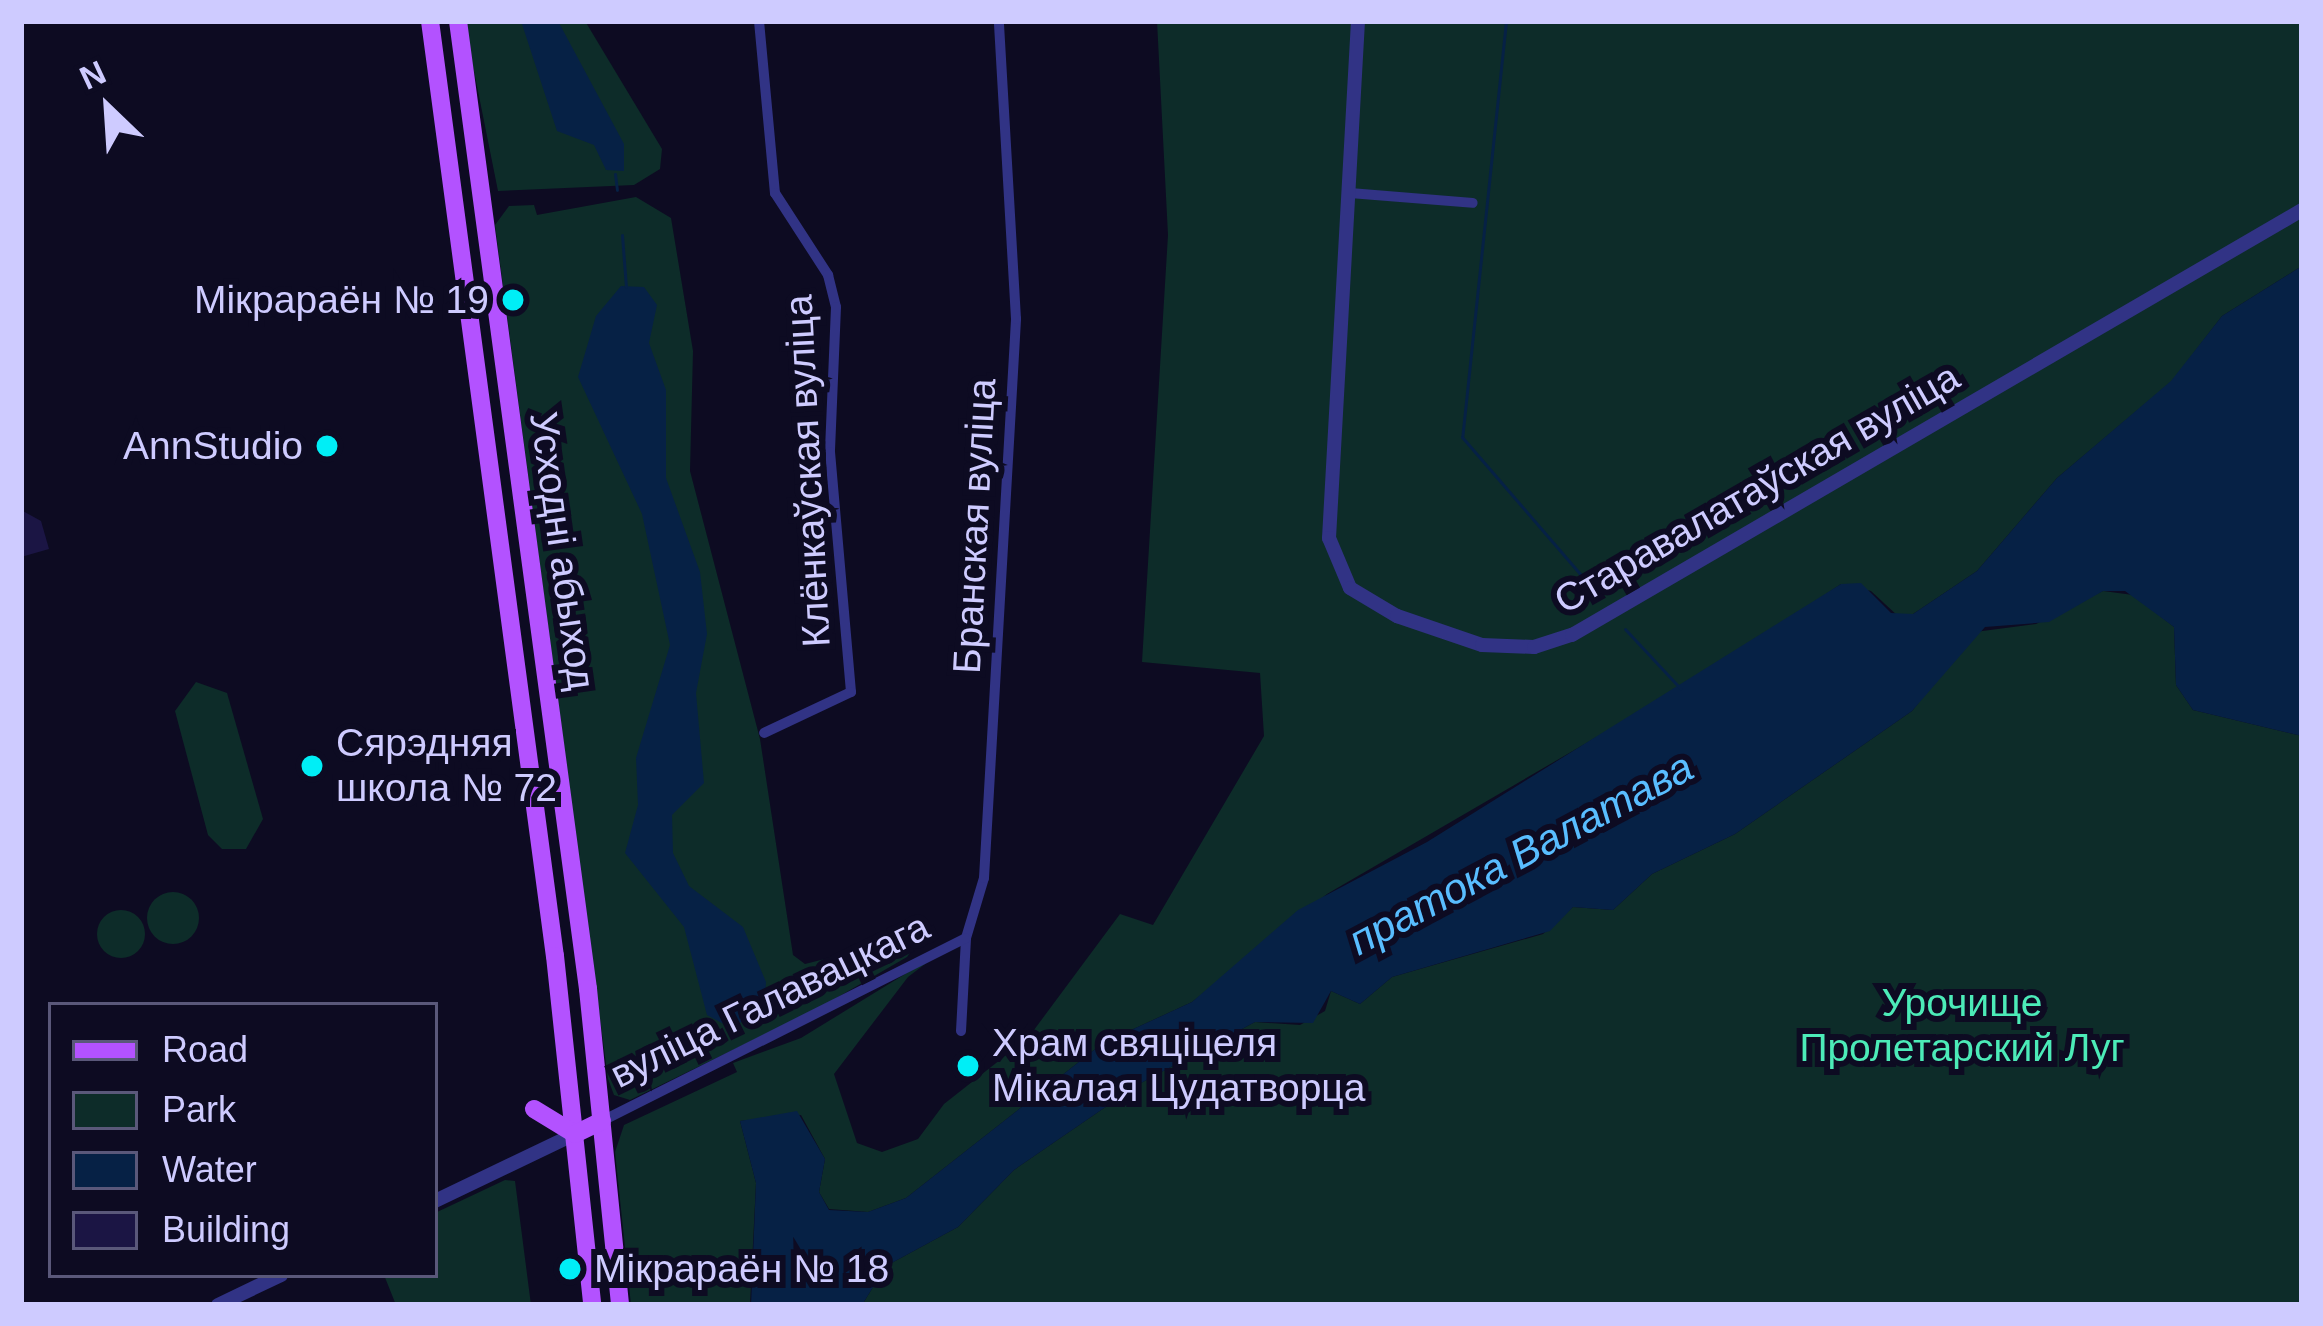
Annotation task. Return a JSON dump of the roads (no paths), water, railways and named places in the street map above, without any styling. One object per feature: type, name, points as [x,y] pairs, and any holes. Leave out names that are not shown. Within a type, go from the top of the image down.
[{"type":"main road","name":"Усходні абыход","points":[[430,21],[575,1134],[592,1305]]},
{"type":"main road","name":"Усходні абыход","points":[[458,21],[602,1121],[620,1305]]},
{"type":"main road","points":[[534,1109],[575,1134],[602,1121]]},
{"type":"street","name":"Клёнкаўская вуліца","points":[[759,21],[775,194],[828,275],[836,307],[830,452],[851,692],[764,733]]},
{"type":"street","name":"Бранская вуліца","points":[[961,1030],[966,938],[984,878],[1017,298],[999,21]]},
{"type":"street","name":"Старавалатаўская вуліца","points":[[1358,21],[1327,504],[1338,569],[1397,616],[1516,648],[1572,635],[2302,210]]},
{"type":"street","points":[[1350,194],[1473,203]]},
{"type":"street","name":"вуліца Галавацкага","points":[[602,1121],[966,938]]},
{"type":"street","points":[[438,1200],[575,1134]]},
{"type":"street","points":[[218,1305],[275,1278]]},
{"type":"water","points":[[521,21],[558,21],[624,144],[624,171],[606,170],[594,145],[557,131]]},
{"type":"water","name":"пратока Валатава","points":[[2302,266],[2302,736],[2193,710],[2176,685],[2174,627],[2125,591],[2103,591],[2049,622],[1985,627],[1912,711],[1735,834],[1652,874],[1613,910],[1573,907],[1550,931],[1392,977],[1360,1004],[1331,991],[1313,1023],[1255,1022],[1139,1084],[1014,1170],[958,1227],[886,1266],[862,1305],[751,1305],[756,1183],[740,1121],[797,1111],[825,1159],[819,1192],[829,1210],[868,1212],[906,1198],[1103,1043],[1192,1002],[1298,910],[1427,842],[1841,584],[1861,583],[1891,613],[1913,614],[1977,571],[2057,478],[2171,381],[2222,316]]},
{"type":"water","points":[[621,286],[644,287],[657,305],[649,343],[666,390],[666,478],[700,572],[707,634],[696,693],[704,783],[672,815],[673,853],[689,886],[743,927],[766,982],[764,1009],[731,1028],[707,1015],[684,927],[625,853],[638,805],[636,758],[670,645],[642,514],[578,377],[596,316]]},
{"type":"waterway","points":[[1506,21],[1462,437],[1594,590]]},
{"type":"waterway","points":[[615,174],[617,190]]},
{"type":"waterway","points":[[622,235],[626,287]]},
{"type":"waterway","points":[[1625,629],[1681,689]]},
{"type":"place","name":"Мікрараён № 19","points":[[513,300]]},
{"type":"place","name":"AnnStudio","points":[[327,446]]},
{"type":"place","name":"Сярэдняя школа № 72","points":[[312,766]]},
{"type":"place","name":"Храм свяціцеля Мікалая Цудатворца","points":[[968,1066]]},
{"type":"place","name":"Мікрараён № 18","points":[[570,1269]]},
{"type":"park label","name":"Урочище Пролетарский Луг","points":[[1962,1026]]}]
